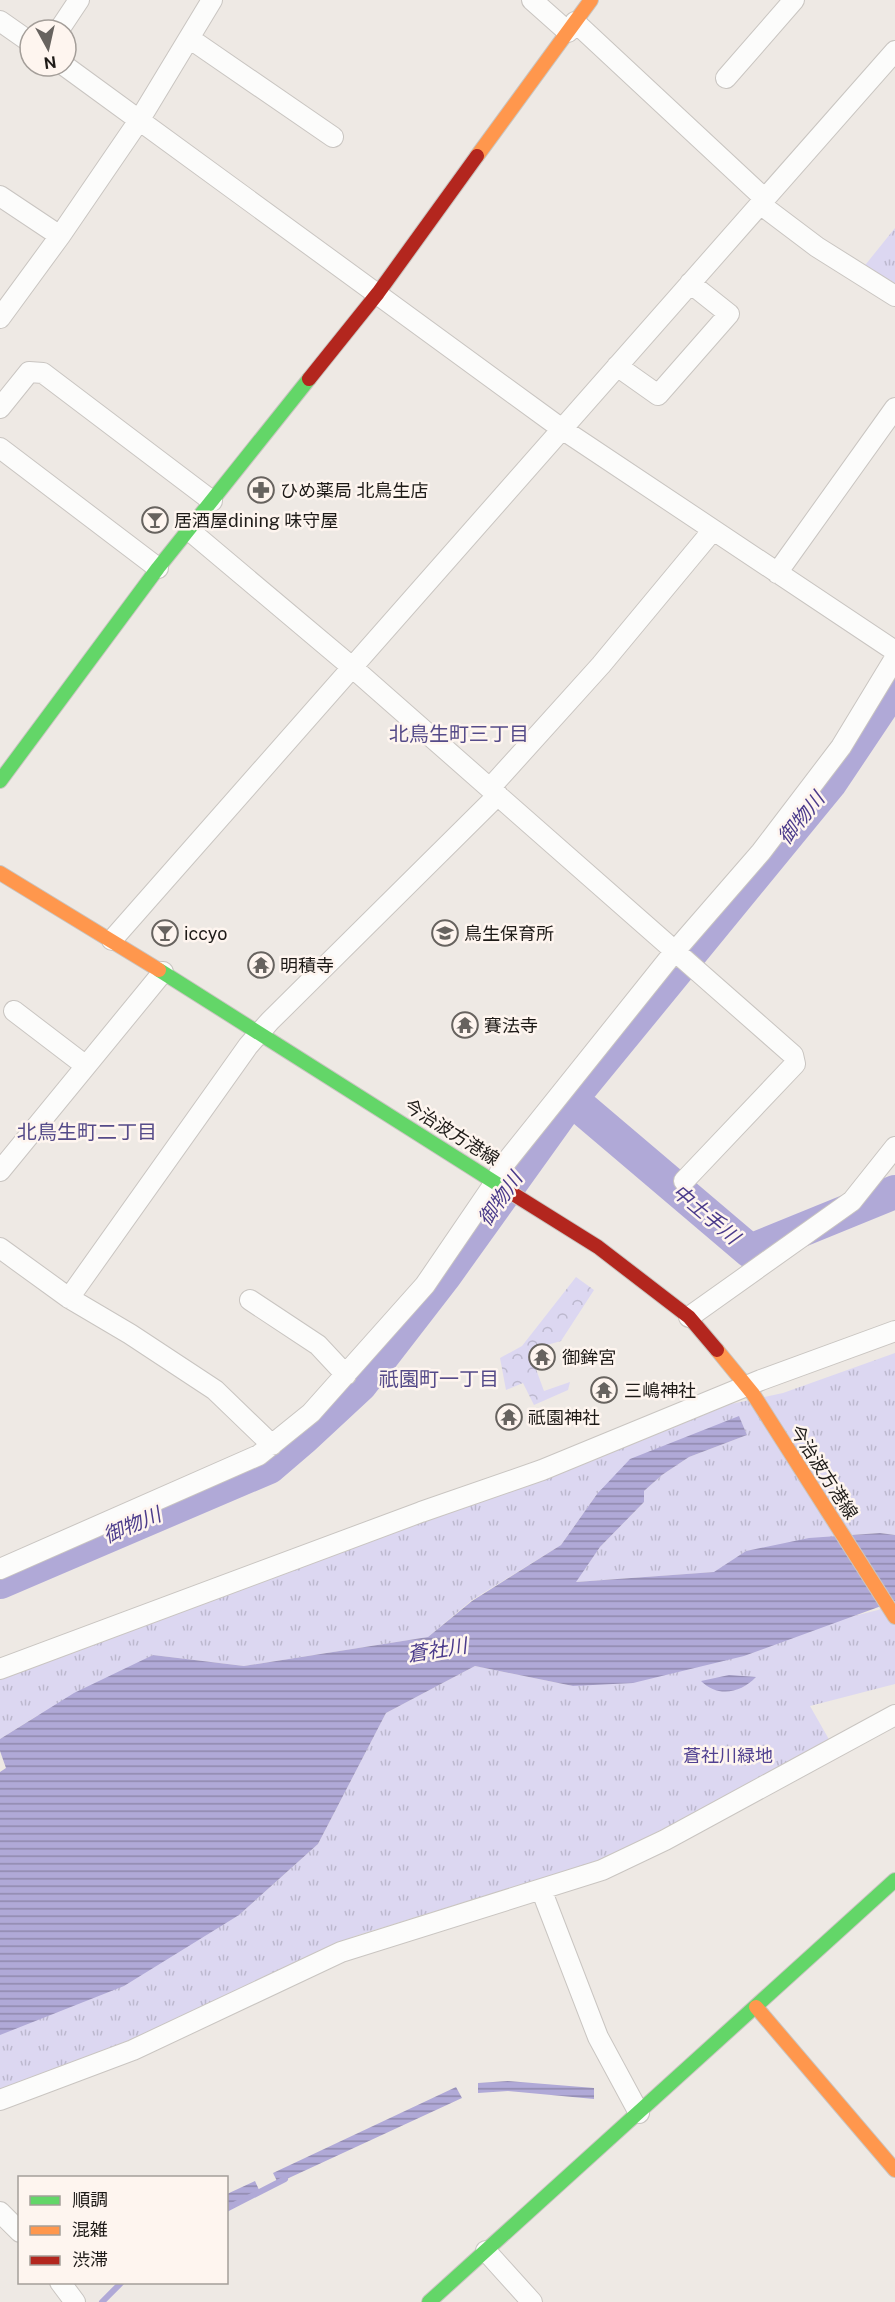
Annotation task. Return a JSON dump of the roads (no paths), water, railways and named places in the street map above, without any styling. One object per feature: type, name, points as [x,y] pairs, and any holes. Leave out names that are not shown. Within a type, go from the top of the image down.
[{"type":"street","points":[[67,18],[79,0]]},
{"type":"street","points":[[0,318],[60,236],[140,119],[212,0]]},
{"type":"street","points":[[532,0],[572,27],[762,201],[817,247],[895,296]]},
{"type":"street","points":[[0,781],[158,568],[378,293],[591,0]]},
{"type":"street","points":[[726,78],[794,0]]},
{"type":"street","points":[[0,21],[18,34]]},
{"type":"street","points":[[189,38],[333,137]]},
{"type":"street","points":[[112,940],[895,51]]},
{"type":"street","points":[[78,75],[562,429],[895,651]]},
{"type":"street","points":[[2,201],[60,236]]},
{"type":"street","points":[[617,366],[658,395],[729,314],[690,283]]},
{"type":"street","points":[[0,408],[29,372],[43,372],[212,501]]},
{"type":"street","points":[[777,573],[895,408]]},
{"type":"street","points":[[0,448],[158,568]]},
{"type":"street","points":[[189,530],[353,668],[793,1055],[795,1064],[684,1181]]},
{"type":"street","points":[[69,1298],[248,1046],[494,792],[713,530]]},
{"type":"street","points":[[0,1569],[259,1455],[311,1413],[425,1285],[496,1181],[502,1167],[675,951],[761,852],[835,755],[895,658]]},
{"type":"street","name":"今治波方港線","points":[[0,873],[112,940],[496,1181],[598,1247],[689,1317],[750,1390],[895,1617]]},
{"type":"street","points":[[0,1171],[163,972]]},
{"type":"street","points":[[14,1011],[86,1066]]},
{"type":"street","points":[[689,1317],[852,1201],[895,1147]]},
{"type":"street","points":[[0,1248],[69,1298],[130,1334],[215,1390],[272,1445]]},
{"type":"street","points":[[250,1300],[318,1345],[346,1374]]},
{"type":"street","points":[[0,1670],[410,1516],[542,1470],[895,1331]]},
{"type":"street","points":[[0,2100],[133,2050],[341,1952],[602,1870],[664,1840],[895,1715]]},
{"type":"street","points":[[429,2302],[895,1880]]},
{"type":"street","points":[[541,1889],[598,2037],[639,2113]]},
{"type":"street","points":[[756,2007],[895,2170]]},
{"type":"street","points":[[0,2212],[18,2230]]},
{"type":"street","points":[[486,2251],[532,2302]]},
{"type":"street","points":[[61,2284],[75,2302]]},
{"type":"water","name":"蒼社川","points":[[739,1416],[747,1435],[689,1457],[662,1475],[644,1491],[644,1502],[600,1547],[576,1582],[714,1572],[746,1551],[809,1538],[880,1533],[895,1535],[895,1601],[744,1656],[633,1683],[573,1686],[475,1666],[386,1713],[318,1844],[239,1915],[124,1986],[0,2035],[0,1772],[6,1768],[0,1751],[0,1739],[74,1693],[153,1655],[244,1666],[428,1637],[472,1601],[561,1545],[597,1494],[630,1459]]},
{"type":"water","points":[[729,1675],[756,1677],[743,1687],[729,1691],[715,1690],[701,1681]]},
{"type":"water","points":[[508,2081],[594,2088],[594,2099],[508,2091],[478,2093],[478,2083]]},
{"type":"water","points":[[456,2087],[462,2098],[278,2183],[273,2173]]},
{"type":"water","points":[[255,2181],[260,2192],[228,2206],[228,2194]]},
{"type":"waterway","name":"御物川","points":[[0,1582],[269,1467],[360,1385],[445,1275],[571,1099],[830,783],[895,686]]},
{"type":"waterway","name":"中土手川","points":[[571,1099],[750,1251],[895,1192]]},
{"type":"waterway","points":[[228,2208],[285,2179]]},
{"type":"waterway","points":[[102,2302],[120,2284]]},
{"type":"place","name":"ひめ薬局 北鳥生店","points":[[261,490]]},
{"type":"place","name":"居酒屋dining 味守屋","points":[[155,520]]},
{"type":"place","name":"iccyo","points":[[165,933]]},
{"type":"place","name":"鳥生保育所","points":[[445,933]]},
{"type":"place","name":"明積寺","points":[[261,965]]},
{"type":"place","name":"賽法寺","points":[[465,1025]]},
{"type":"place","name":"御鉾宮","points":[[542,1357]]},
{"type":"place","name":"三嶋神社","points":[[604,1390]]},
{"type":"place","name":"祇園神社","points":[[509,1417]]},
{"type":"district","name":"北鳥生町三丁目","points":[[459,734]]},
{"type":"district","name":"北鳥生町二丁目","points":[[87,1132]]},
{"type":"district","name":"祇園町一丁目","points":[[439,1379]]},
{"type":"park label","name":"蒼社川緑地","points":[[728,1755]]}]
